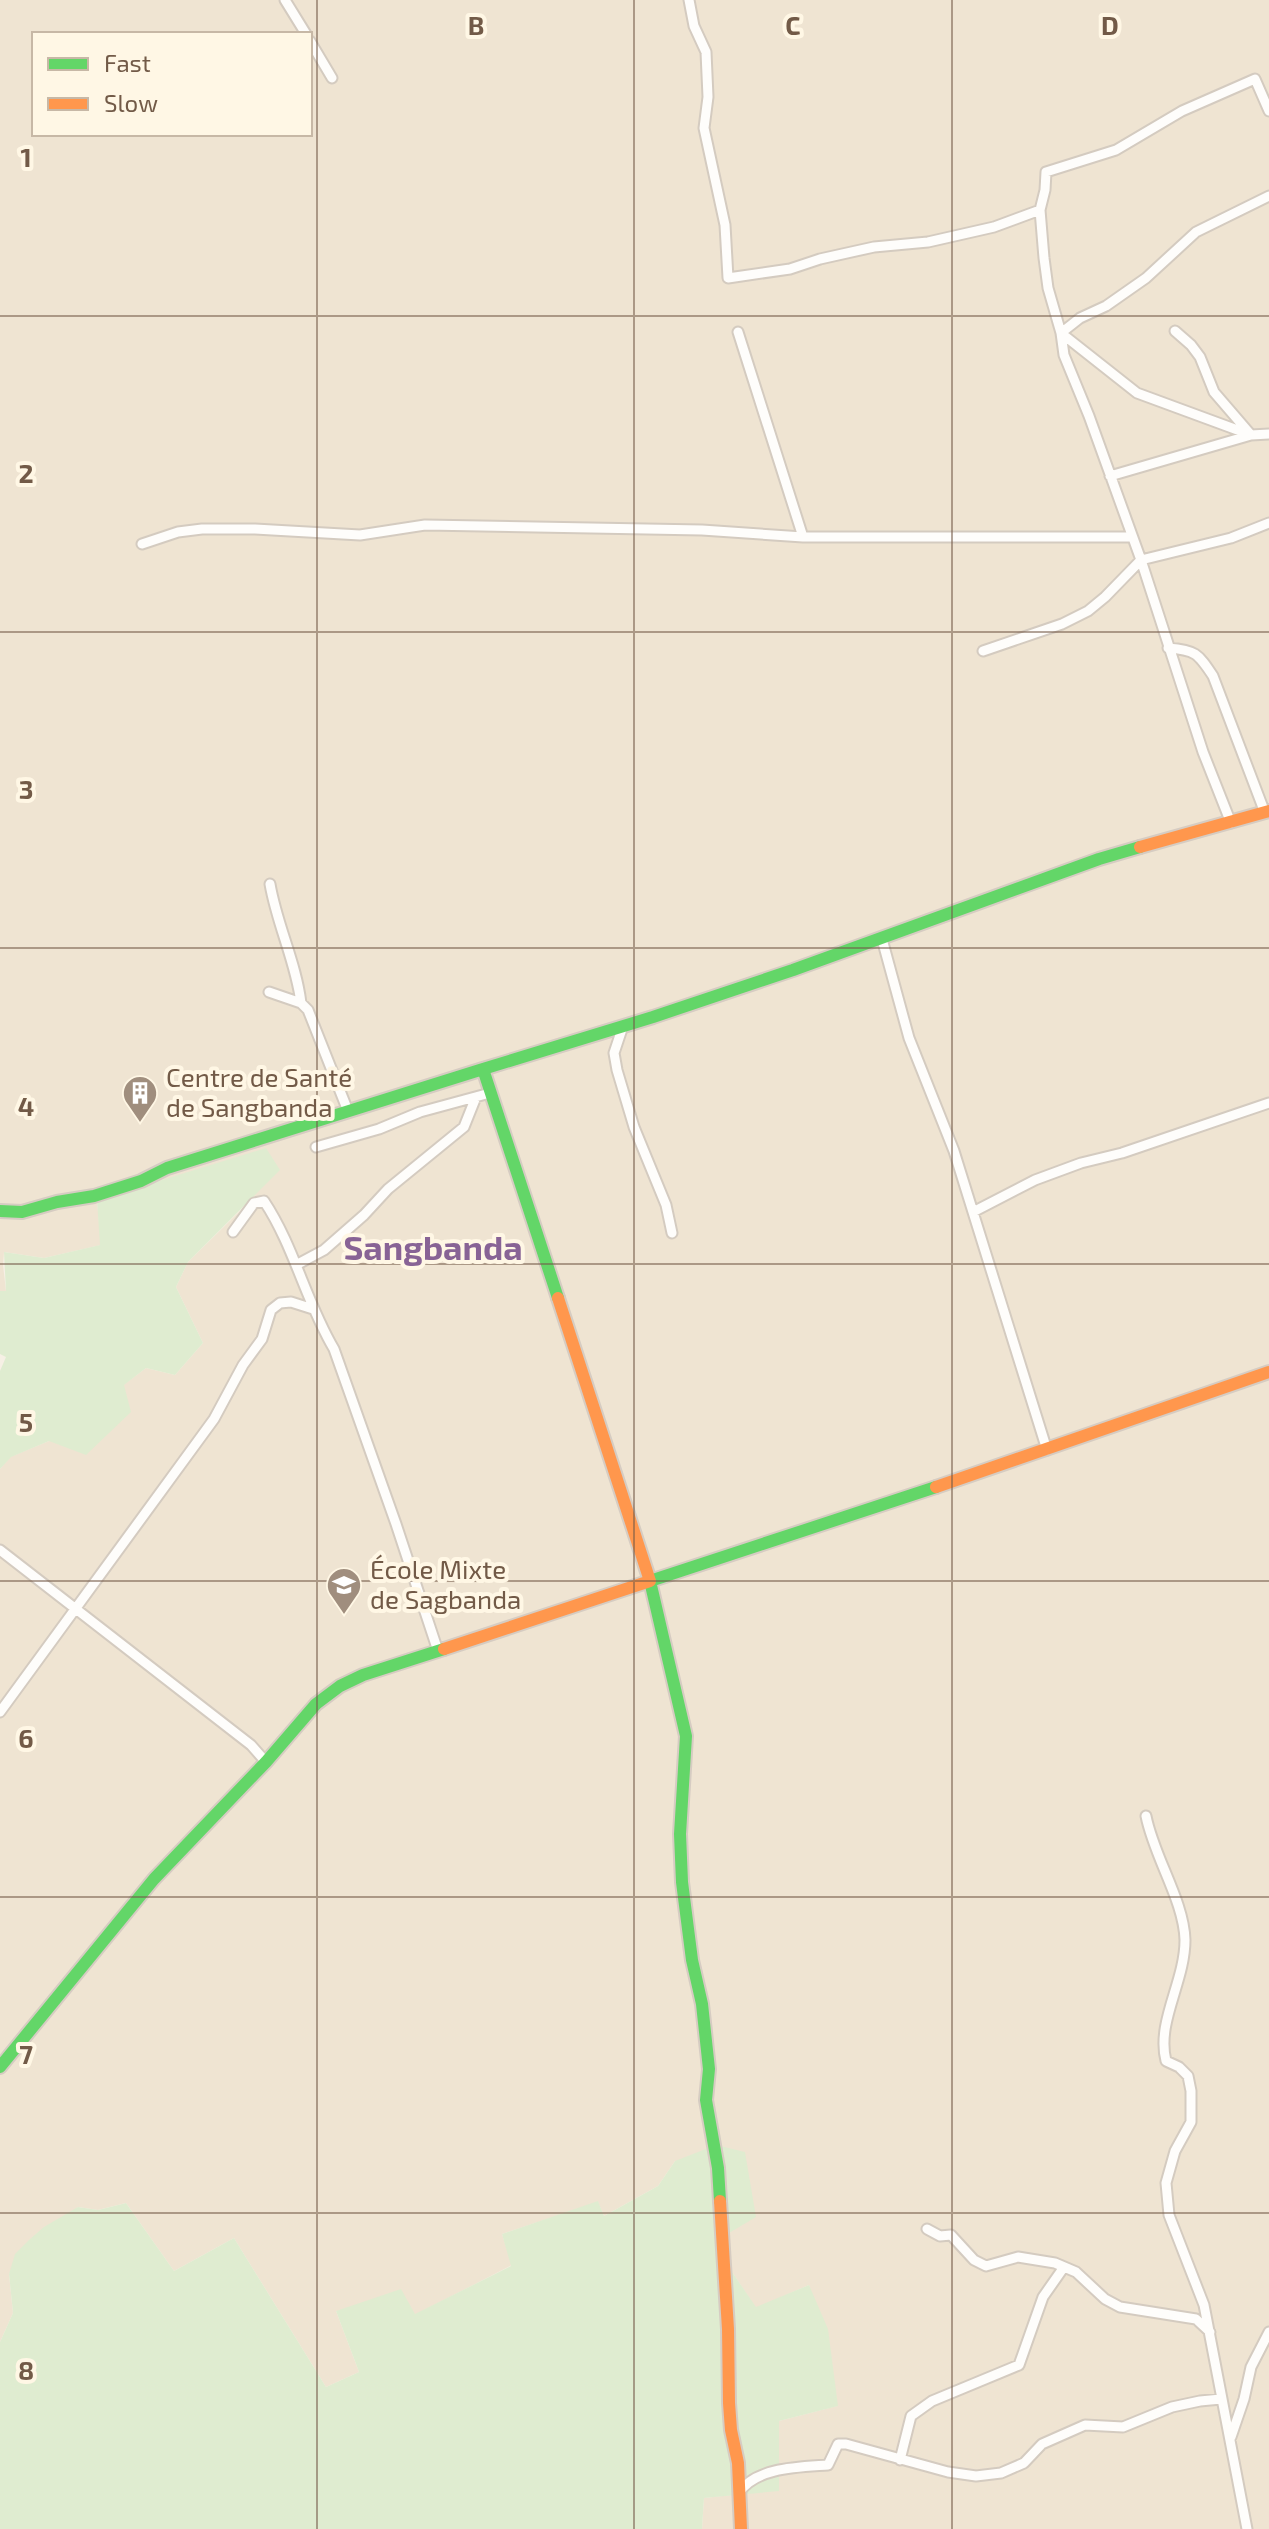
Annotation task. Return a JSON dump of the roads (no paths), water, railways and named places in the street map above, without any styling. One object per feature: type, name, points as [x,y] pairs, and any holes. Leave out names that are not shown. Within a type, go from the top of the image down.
[{"type":"main road","points":[[0,1211],[22,1212],[94,1196],[141,1181],[167,1168],[623,1026],[882,939],[1099,859],[1267,812]]},
{"type":"main road","points":[[483,1069],[650,1581],[686,1736],[680,1834],[682,1882],[709,2069],[706,2100],[718,2168],[728,2329],[729,2403],[738,2463],[741,2529]]},
{"type":"main road","points":[[0,2067],[154,1879],[266,1762],[316,1704],[340,1686],[363,1675],[1047,1450],[1269,1372]]},
{"type":"street","points":[[285,0],[305,32]]},
{"type":"street","points":[[689,0],[694,26],[706,52],[708,97],[704,128],[725,225],[728,278],[790,269],[874,247],[943,239],[994,227],[1040,210]]},
{"type":"street","points":[[312,44],[332,78]]},
{"type":"street","points":[[1231,823],[1203,752],[1141,560],[1064,355],[1048,288],[1040,210],[1046,172],[1116,150],[1182,111],[1218,94],[1255,79],[1269,111]]},
{"type":"street","points":[[1061,333],[1146,278],[1196,232],[1269,196]]},
{"type":"street","points":[[1175,331],[1200,357],[1214,392],[1251,435]]},
{"type":"street","points":[[738,332],[803,537]]},
{"type":"street","points":[[1061,333],[1137,393],[1251,435]]},
{"type":"street","points":[[1110,476],[1251,435],[1269,434]]},
{"type":"street","points":[[983,651],[1062,624],[1088,611],[1141,560],[1231,538],[1269,523]]},
{"type":"street","points":[[142,544],[178,532],[202,529],[360,535],[425,525],[702,530],[803,537],[1131,537]]},
{"type":"street","points":[[1168,648],[1188,649],[1200,656],[1213,676],[1267,812]]},
{"type":"street","points":[[270,884],[273,904],[293,961],[301,1003],[312,1017],[348,1111]]},
{"type":"street","points":[[882,939],[909,1038],[954,1151],[1047,1450]]},
{"type":"street","points":[[269,992],[301,1003]]},
{"type":"street","points":[[623,1026],[614,1053],[617,1070],[634,1127],[666,1205],[672,1233]]},
{"type":"street","points":[[316,1147],[379,1129],[420,1112],[490,1093]]},
{"type":"street","points":[[296,1265],[324,1250],[388,1189],[464,1127],[476,1097]]},
{"type":"street","points":[[973,1212],[1035,1180],[1081,1163],[1122,1153],[1269,1103]]},
{"type":"street","points":[[233,1232],[254,1203],[264,1201],[334,1349],[438,1651]]},
{"type":"street","points":[[0,1712],[214,1419],[243,1365],[262,1339],[271,1310],[280,1303],[291,1302],[313,1309]]},
{"type":"street","points":[[0,1550],[251,1745],[266,1762]]},
{"type":"street","points":[[1146,1816],[1151,1842],[1175,1897],[1185,1936],[1184,1961],[1163,2033],[1163,2048],[1166,2061],[1188,2076],[1191,2122],[1175,2151],[1166,2183],[1169,2215],[1204,2305],[1247,2529]]},
{"type":"street","points":[[927,2229],[940,2236],[951,2235],[974,2260],[986,2266],[1018,2257],[1064,2267],[1076,2272],[1105,2299],[1120,2307],[1196,2319],[1210,2332]]},
{"type":"street","points":[[900,2460],[911,2416],[932,2401],[1019,2365],[1043,2297],[1064,2267]]},
{"type":"street","points":[[1230,2439],[1251,2367],[1269,2332]]},
{"type":"street","points":[[739,2493],[755,2477],[828,2465],[838,2444],[957,2474],[976,2476],[1001,2473],[1024,2463],[1042,2444],[1085,2425],[1123,2427],[1172,2407],[1221,2399]]},
{"type":"place","name":"Centre de Santé de Sangbanda","points":[[140,1124]]},
{"type":"place","name":"École Mixte de Sagbanda","points":[[344,1616]]},
{"type":"district","name":"Sangbanda","points":[[433,1248]]}]
